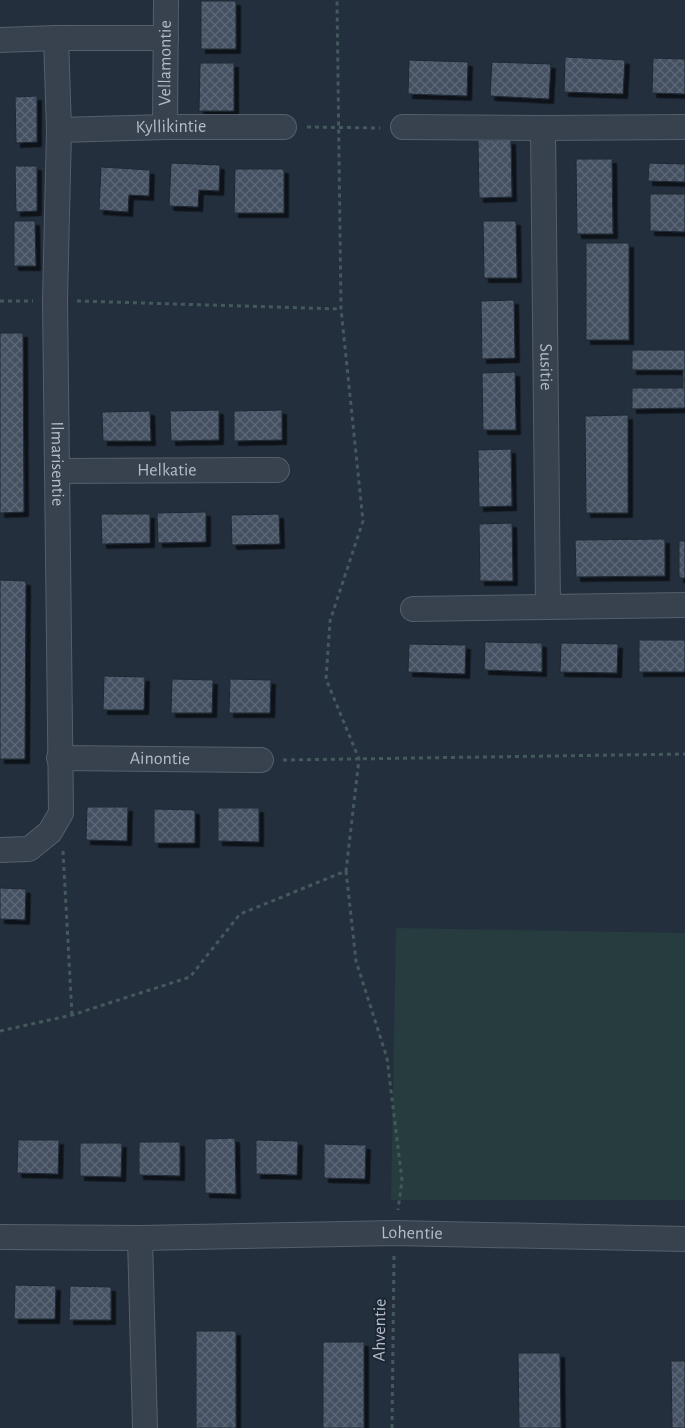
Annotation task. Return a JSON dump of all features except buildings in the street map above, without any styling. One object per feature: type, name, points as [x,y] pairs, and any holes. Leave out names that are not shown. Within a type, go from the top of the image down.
[{"type":"street","name":"Vellamontie","points":[[165,127],[166,0]]},
{"type":"street","name":"Ilmarisentie","points":[[0,850],[29,850],[50,832],[61,813],[55,300],[59,130],[56,38]]},
{"type":"street","points":[[0,40],[166,38]]},
{"type":"street","name":"Kyllikintie","points":[[59,130],[165,127],[284,127]]},
{"type":"street","points":[[403,127],[685,127]]},
{"type":"street","name":"Susitie","points":[[543,128],[548,607]]},
{"type":"street","name":"Helkatie","points":[[57,471],[277,470]]},
{"type":"street","points":[[413,609],[685,605]]},
{"type":"street","name":"Ainontie","points":[[59,758],[261,760]]},
{"type":"street","name":"Lohentie","points":[[0,1237],[140,1238],[394,1233],[685,1239]]},
{"type":"street","points":[[140,1238],[144,1428]]},
{"type":"path","points":[[337,0],[341,309],[363,521],[330,621],[326,679],[359,759]]},
{"type":"path","points":[[284,127],[403,127]]},
{"type":"path","points":[[0,301],[55,300],[341,309]]},
{"type":"path","points":[[261,760],[685,754]]},
{"type":"path","name":"Ahventie","points":[[359,759],[346,871],[356,961],[387,1058],[402,1180],[394,1233],[392,1428]]},
{"type":"path","points":[[50,832],[63,848],[72,1015]]},
{"type":"path","points":[[0,1031],[72,1015],[190,977],[240,914],[346,871]]},
{"type":"green space","points":[[396,928],[685,933],[685,1200],[391,1200]]}]
